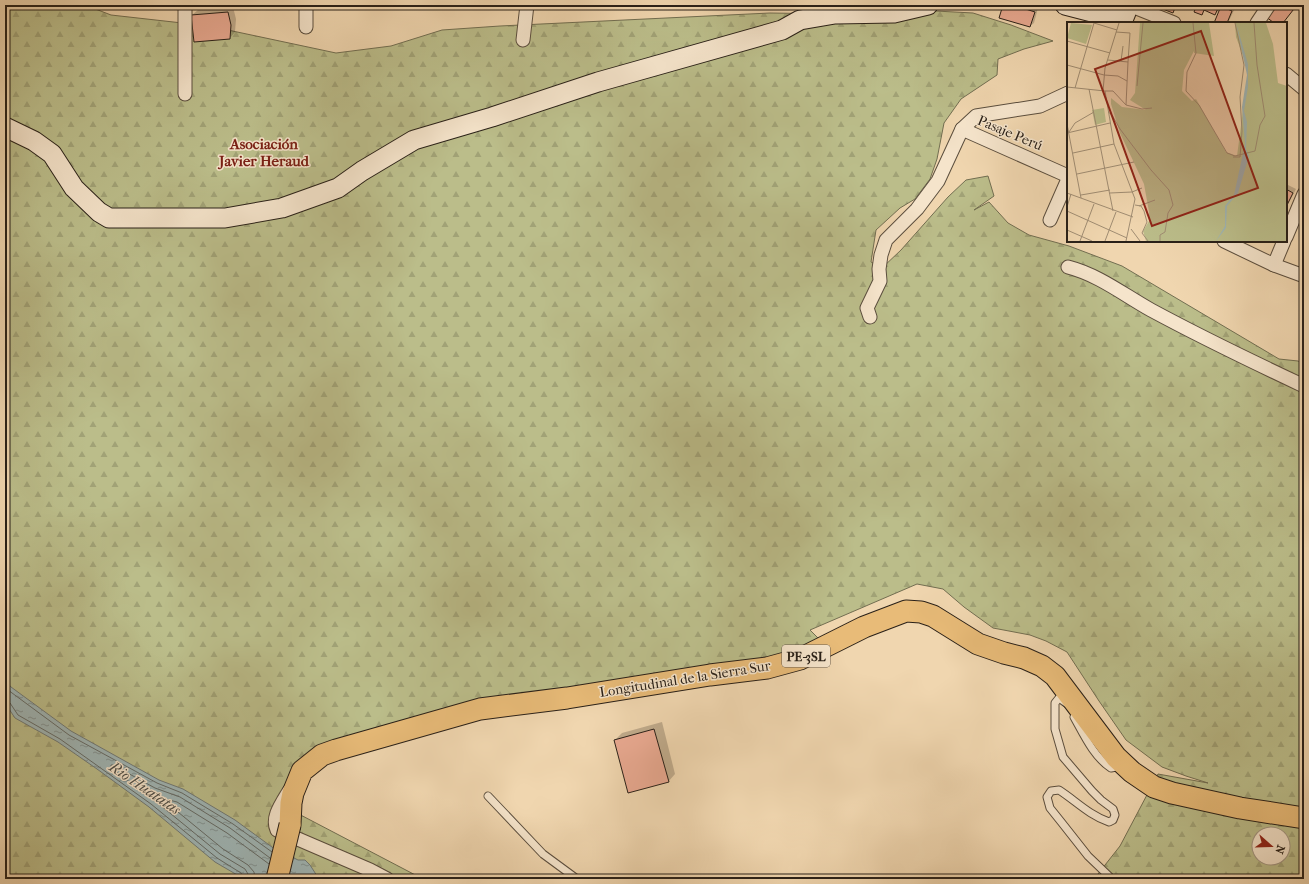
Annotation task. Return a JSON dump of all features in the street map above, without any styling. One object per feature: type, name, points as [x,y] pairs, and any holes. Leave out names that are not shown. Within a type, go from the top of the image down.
[{"type":"main road","points":[[5,127],[34,141],[52,154],[74,188],[99,212],[109,218],[226,218],[282,208],[338,188],[362,171],[414,140],[492,117],[598,82],[782,30],[800,20],[835,14],[894,13],[928,5]]},
{"type":"main road","points":[[1065,5],[1125,16]]},
{"type":"main road","name":"Longitudinal de la Sierra Sur","points":[[277,879],[290,825],[293,793],[302,771],[322,755],[480,709],[567,698],[774,666],[800,659],[864,627],[906,611],[921,612],[933,616],[978,644],[1024,658],[1042,666],[1055,676],[1116,757],[1132,772],[1154,787],[1172,793],[1240,808],[1304,818]]},
{"type":"street","points":[[185,5],[185,94]]},
{"type":"street","points":[[306,5],[306,28]]},
{"type":"street","points":[[523,40],[527,5]]},
{"type":"street","points":[[1258,22],[1269,5]]},
{"type":"street","points":[[1125,16],[1167,22]]},
{"type":"street","points":[[1287,75],[1304,89]]},
{"type":"street","points":[[870,317],[867,308],[880,281],[879,269],[881,255],[886,240],[917,209],[938,180],[962,129],[976,116],[1040,106],[1067,93]]},
{"type":"street","name":"Pasaje Perú","points":[[962,129],[1067,176]]},
{"type":"street","points":[[1050,220],[1067,181]]},
{"type":"street","points":[[1287,234],[1301,211],[1304,194]]},
{"type":"street","points":[[1226,242],[1274,265],[1304,276]]},
{"type":"street","points":[[1274,265],[1284,242]]},
{"type":"street","points":[[1068,267],[1082,271],[1106,282],[1150,309],[1248,360],[1304,386]]},
{"type":"street","points":[[302,771],[277,812],[274,825],[277,830],[370,870],[387,879]]},
{"type":"lane","points":[[1112,879],[1088,856],[1050,808],[1047,797],[1051,790],[1059,790],[1099,819],[1108,822],[1114,820],[1115,815],[1113,809],[1092,791],[1063,757],[1055,729],[1055,702],[1059,698],[1065,701],[1088,741],[1105,764],[1111,768],[1125,766]]},
{"type":"lane","points":[[488,796],[543,854],[577,879]]},
{"type":"green space","points":[[5,5],[85,5],[111,15],[209,26],[336,53],[391,46],[442,30],[770,13],[840,14],[917,10],[973,13],[1011,25],[1053,41],[1024,49],[998,59],[997,75],[961,99],[944,123],[937,159],[930,179],[915,199],[900,208],[876,230],[871,262],[882,268],[901,250],[948,197],[966,180],[988,176],[994,196],[974,210],[989,202],[1008,223],[1029,235],[1069,246],[1122,266],[1279,359],[1298,361],[1304,364],[1304,879],[1094,879],[1120,846],[1158,774],[1208,783],[1162,767],[1126,740],[1067,652],[1046,641],[1030,635],[993,628],[964,607],[943,589],[917,584],[810,630],[818,638],[822,664],[529,702],[311,768],[293,811],[423,879],[5,879]]},
{"type":"water","name":"Rio Huatatas","points":[[5,680],[11,687],[71,731],[159,780],[183,789],[235,820],[276,850],[293,854],[294,858],[298,860],[305,860],[319,879],[241,879],[239,876],[215,862],[149,807],[97,769],[58,742],[15,718],[5,703]]},
{"type":"building","points":[[1003,5],[1013,5],[1035,12],[1030,27],[999,18]]},
{"type":"building","points":[[1161,5],[1176,5],[1173,13],[1160,8]]},
{"type":"building","points":[[1197,5],[1219,6],[1215,15],[1204,10],[1202,15],[1194,12]]},
{"type":"building","points":[[1273,5],[1297,5],[1284,22],[1273,22],[1265,16]]},
{"type":"building","points":[[1221,6],[1232,11],[1227,22],[1214,22]]},
{"type":"building","points":[[228,12],[231,25],[230,39],[194,42],[191,15]]},
{"type":"building","points":[[1287,190],[1293,193],[1287,205]]},
{"type":"building","points":[[654,729],[669,782],[628,793],[614,740]]},
{"type":"district","name":"Asociación Javier Heraud","points":[[264,152]]}]
